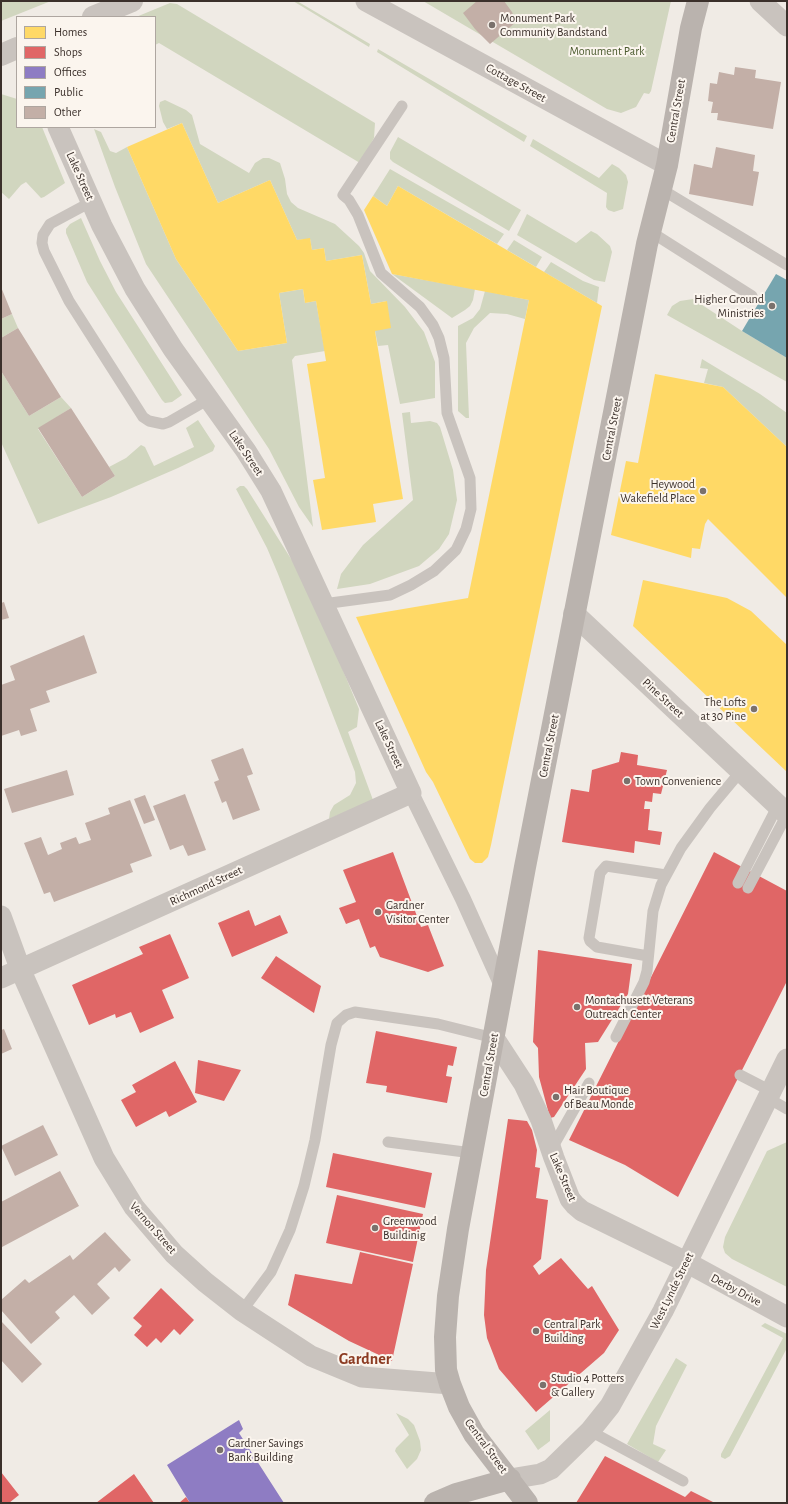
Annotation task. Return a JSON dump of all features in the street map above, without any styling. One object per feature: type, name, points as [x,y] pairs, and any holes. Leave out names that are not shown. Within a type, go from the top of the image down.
[{"type":"main road","name":"Central Street","points":[[527,1503],[474,1434],[459,1407],[450,1384],[446,1370],[445,1338],[448,1296],[458,1229],[472,1153],[574,614],[651,232],[667,165],[691,28],[698,1]]},
{"type":"main road","points":[[435,1503],[456,1494],[510,1479]]},
{"type":"street","points":[[101,10],[132,1]]},
{"type":"street","name":"Cottage Street","points":[[366,1],[667,165]]},
{"type":"street","points":[[760,1],[787,26]]},
{"type":"street","points":[[1,55],[16,48]]},
{"type":"street","name":"Lake Street","points":[[58,128],[111,245],[138,294],[271,491],[411,793]]},
{"type":"street","name":"Pine Street","points":[[574,614],[784,811]]},
{"type":"street","points":[[411,793],[463,899],[503,988]]},
{"type":"street","name":"Richmond Street","points":[[1,978],[21,971],[411,793]]},
{"type":"street","name":"Vernon Street","points":[[1,916],[21,971],[91,1133],[125,1195],[142,1218],[174,1254],[205,1282],[242,1311],[311,1356],[362,1377],[450,1384]]},
{"type":"street","name":"Lake Street","points":[[494,1038],[524,1084],[541,1120],[570,1199],[582,1211],[686,1262]]},
{"type":"street","name":"West Lynde Street","points":[[510,1479],[540,1474],[551,1469],[590,1431],[610,1406],[663,1312],[686,1262],[787,1059]]},
{"type":"street","name":"Derby Drive","points":[[686,1262],[787,1317]]},
{"type":"street","points":[[510,1479],[524,1503]]},
{"type":"lane","points":[[323,604],[390,595],[411,585],[434,571],[456,550],[466,529],[471,503],[470,478],[447,413],[444,358],[439,338],[433,325],[420,307],[381,273],[358,215],[349,200],[343,195],[402,106]]},
{"type":"lane","points":[[661,189],[787,264]]},
{"type":"lane","points":[[91,202],[50,224],[43,235],[42,243],[44,251],[69,300],[143,417],[149,421],[163,424],[209,399]]},
{"type":"lane","points":[[651,232],[752,296]]},
{"type":"lane","points":[[616,1037],[644,982],[653,911],[666,875],[695,828],[741,770]]},
{"type":"lane","points":[[743,886],[784,811]]},
{"type":"lane","points":[[648,956],[597,947],[590,941],[589,938],[600,874],[606,866],[666,875]]},
{"type":"lane","points":[[242,1311],[271,1272],[290,1230],[304,1186],[315,1140],[337,1022],[346,1015],[355,1012],[438,1024],[494,1038]]},
{"type":"lane","points":[[740,1075],[770,1094],[787,1109]]},
{"type":"lane","points":[[551,1150],[590,1083]]},
{"type":"lane","points":[[388,1142],[472,1153]]},
{"type":"lane","points":[[590,1431],[683,1481]]},
{"type":"green space","points":[[1,1],[51,1],[1,21]]},
{"type":"green space","points":[[293,1],[297,1],[370,44],[369,47]]},
{"type":"green space","name":"Monument Park","points":[[423,1],[671,1],[651,91],[649,94],[644,93],[636,107],[621,113],[607,109]]},
{"type":"green space","points":[[170,3],[177,4],[375,123],[374,138],[360,163],[159,43],[156,44],[156,16],[138,16]]},
{"type":"green space","points":[[378,49],[527,136],[524,142],[377,52]]},
{"type":"green space","points":[[1,94],[16,99],[16,128],[42,128],[65,183],[41,198],[26,182],[21,185],[9,199],[1,192]]},
{"type":"green space","points":[[165,100],[186,110],[192,115],[200,144],[249,173],[255,163],[263,158],[269,158],[280,163],[285,179],[287,194],[291,202],[298,208],[335,224],[359,246],[364,253],[370,271],[405,307],[424,332],[435,362],[435,398],[400,404],[388,345],[378,346],[375,331],[387,301],[371,304],[362,255],[326,261],[324,248],[312,250],[310,239],[297,240],[270,180],[218,203],[182,123],[167,129],[163,122],[159,106],[160,102]]},
{"type":"green space","points":[[94,129],[101,132],[110,151],[116,153],[127,147],[176,259],[238,351],[287,343],[279,293],[303,289],[305,303],[316,301],[325,351],[295,356],[292,360],[313,527],[299,507],[269,449],[146,264],[115,187]]},
{"type":"green space","points":[[398,137],[521,210],[509,231],[393,162],[390,159],[390,152]]},
{"type":"green space","points":[[533,139],[599,178],[612,164],[619,168],[626,175],[628,182],[623,209],[614,212],[608,210],[606,207],[607,193],[530,146]]},
{"type":"green space","points":[[390,169],[504,234],[497,244],[398,186],[387,206],[373,196]]},
{"type":"green space","points":[[527,214],[576,243],[591,231],[597,234],[610,246],[612,252],[605,282],[594,280],[517,235]]},
{"type":"green space","points":[[81,218],[100,261],[116,292],[182,395],[172,402],[165,403],[162,400],[87,282],[66,233],[66,229],[70,224]]},
{"type":"green space","points":[[514,240],[542,257],[536,267],[507,250]]},
{"type":"green space","points":[[551,262],[583,281],[599,287],[597,303],[544,272]]},
{"type":"green space","points":[[392,274],[475,289],[473,300],[470,306],[452,318]]},
{"type":"green space","points":[[485,291],[529,300],[525,319],[507,314],[490,313],[474,328],[466,343],[469,418],[466,418],[458,411],[458,326],[473,318],[480,309]]},
{"type":"green space","points":[[693,299],[787,358],[787,382],[667,315],[672,306],[680,301]]},
{"type":"green space","points":[[12,314],[18,328],[1,338],[1,319]]},
{"type":"green space","points":[[702,359],[760,394],[787,413],[787,447],[723,387],[704,383],[708,369],[700,368]]},
{"type":"green space","points":[[1,371],[29,416],[61,397],[71,408],[38,429],[82,497],[115,476],[109,467],[126,458],[141,445],[145,447],[154,466],[194,447],[186,428],[198,420],[215,446],[213,451],[178,468],[111,497],[38,524],[1,442]]},
{"type":"green space","points":[[410,412],[411,423],[430,421],[437,423],[440,427],[453,470],[457,500],[449,534],[439,549],[419,566],[370,584],[337,589],[341,574],[363,545],[413,500],[402,413]]},
{"type":"green space","points":[[240,486],[244,486],[247,489],[293,562],[321,617],[359,709],[357,727],[348,732],[373,800],[329,819],[330,812],[334,805],[350,795],[356,783],[355,772],[278,574],[267,548],[236,489]]},
{"type":"green space","points":[[787,1142],[787,1287],[732,1259],[725,1253],[723,1247],[725,1237],[767,1151]]},
{"type":"green space","points":[[765,1323],[787,1334],[787,1348],[730,1456],[725,1459],[721,1457],[721,1454],[783,1338],[761,1326]]},
{"type":"green space","points":[[676,1358],[687,1365],[656,1426],[653,1444],[666,1450],[658,1462],[627,1444]]},
{"type":"green space","points":[[550,1410],[550,1441],[538,1450],[525,1431]]},
{"type":"green space","points":[[396,1413],[408,1419],[414,1425],[420,1441],[421,1450],[417,1459],[407,1469],[395,1451],[396,1448],[409,1435]]},
{"type":"building: Homes","points":[[182,123],[218,203],[270,180],[297,240],[310,238],[312,250],[324,248],[326,261],[362,255],[371,304],[387,301],[391,328],[375,331],[403,499],[373,504],[376,522],[322,530],[313,480],[325,478],[307,364],[326,361],[316,301],[305,303],[303,289],[279,293],[287,343],[238,351],[176,259],[127,147]]},
{"type":"building: Homes","points":[[398,186],[602,306],[491,845],[488,857],[482,863],[475,863],[470,859],[433,782],[426,772],[356,617],[468,598],[529,300],[392,274],[364,210],[373,196],[387,206]]},
{"type":"building: Homes","name":"Heywood Wakefield Place","points":[[655,374],[723,387],[787,447],[787,598],[708,519],[705,524],[700,549],[692,548],[691,558],[611,535],[626,461],[638,463]]},
{"type":"building: Homes","name":"The Lofts at 30 Pine","points":[[643,580],[727,598],[751,611],[787,645],[787,772],[633,626]]},
{"type":"building: Shops","points":[[621,752],[638,755],[637,765],[667,770],[661,794],[653,793],[652,802],[645,801],[644,809],[650,809],[648,830],[662,832],[660,845],[635,841],[634,853],[562,842],[571,789],[589,792],[592,770],[619,762]]},
{"type":"building: Shops","name":"Gardner Visitor Center","points":[[393,852],[421,927],[428,925],[444,966],[428,972],[380,957],[375,946],[370,948],[359,919],[346,924],[339,908],[356,902],[343,870]]},
{"type":"building: Shops","points":[[714,852],[787,891],[787,981],[678,1197],[625,1165],[569,1140]]},
{"type":"building: Shops","points":[[249,910],[255,926],[280,915],[288,933],[232,957],[218,923]]},
{"type":"building: Shops","points":[[170,934],[189,978],[162,990],[174,1018],[140,1033],[131,1012],[116,1018],[115,1014],[89,1025],[72,985],[143,954],[139,947]]},
{"type":"building: Shops","name":"Montachusett Veterans Outreach Center","points":[[538,950],[632,964],[628,994],[598,1042],[585,1043],[586,1069],[554,1117],[550,1118],[539,1077],[538,1048],[533,1042]]},
{"type":"building: Shops","points":[[276,956],[321,986],[314,1013],[261,978]]},
{"type":"building: Shops","points":[[376,1031],[457,1047],[453,1066],[448,1065],[446,1076],[452,1077],[447,1103],[386,1092],[387,1086],[366,1083]]},
{"type":"building: Shops","points":[[198,1060],[241,1070],[224,1101],[195,1093]]},
{"type":"building: Shops","points":[[175,1061],[197,1102],[169,1117],[166,1111],[136,1127],[121,1100],[136,1092],[132,1085]]},
{"type":"building: Shops","name":"Central Park Building","points":[[508,1119],[527,1121],[532,1130],[537,1150],[535,1167],[540,1168],[536,1198],[548,1200],[541,1259],[533,1266],[539,1275],[561,1258],[588,1289],[592,1286],[619,1330],[604,1353],[536,1412],[499,1369],[487,1338],[484,1315],[486,1270]]},
{"type":"building: Shops","points":[[333,1153],[432,1173],[425,1208],[326,1187]]},
{"type":"building: Shops","name":"Greenwood Buildinig","points":[[337,1195],[423,1214],[413,1262],[326,1243]]},
{"type":"building: Shops","points":[[360,1252],[413,1264],[392,1361],[349,1341],[288,1305],[295,1274],[352,1284]]},
{"type":"building: Shops","points":[[161,1288],[194,1320],[180,1335],[174,1329],[161,1343],[156,1338],[147,1347],[134,1335],[142,1326],[133,1318]]},
{"type":"building: Shops","points":[[605,1456],[685,1497],[691,1491],[715,1503],[576,1503]]},
{"type":"building: Shops","points":[[1,1472],[19,1495],[9,1503],[1,1503]]},
{"type":"building: Shops","points":[[134,1474],[154,1503],[96,1503]]},
{"type":"building: Shops","points":[[186,1497],[190,1503],[179,1503]]},
{"type":"building: Offices","name":"Gardner Savings Bank Building","points":[[239,1420],[243,1429],[239,1433],[284,1503],[190,1503],[167,1465]]},
{"type":"building: Public","name":"Higher Ground Ministries","points":[[776,274],[787,280],[787,358],[742,331]]},
{"type":"building: Other","name":"Monument Park Community Bandstand","points":[[477,1],[504,1],[512,12],[516,22],[490,44],[475,29],[463,13]]},
{"type":"building: Other","points":[[735,67],[756,70],[755,78],[781,82],[773,129],[717,120],[718,113],[711,113],[713,102],[708,101],[710,83],[717,84],[719,72],[734,75]]},
{"type":"building: Other","points":[[716,147],[755,155],[753,171],[759,172],[753,206],[689,194],[694,164],[712,168]]},
{"type":"building: Other","points":[[1,287],[12,314],[1,319]]},
{"type":"building: Other","points":[[18,328],[61,397],[29,416],[1,371],[1,338]]},
{"type":"building: Other","points":[[71,408],[115,476],[82,497],[38,428]]},
{"type":"building: Other","points":[[4,602],[9,618],[1,620],[1,603]]},
{"type":"building: Other","points":[[84,635],[97,673],[46,691],[50,702],[30,709],[37,731],[21,736],[19,730],[1,736],[1,685],[15,680],[10,666]]},
{"type":"building: Other","points":[[243,748],[253,774],[247,776],[260,810],[233,820],[226,801],[222,803],[214,782],[219,780],[211,760]]},
{"type":"building: Other","points":[[67,770],[74,795],[12,813],[4,789]]},
{"type":"building: Other","points":[[185,794],[206,850],[188,856],[183,845],[170,850],[153,806]]},
{"type":"building: Other","points":[[145,795],[155,820],[144,824],[134,799]]},
{"type":"building: Other","points":[[130,800],[152,856],[130,864],[133,872],[54,902],[50,892],[44,894],[24,843],[41,837],[48,855],[62,849],[60,843],[76,837],[79,844],[91,840],[85,823],[110,814],[108,808]]},
{"type":"building: Other","points":[[4,1029],[12,1049],[1,1054],[1,1030]]},
{"type":"building: Other","points":[[43,1125],[58,1155],[15,1176],[1,1146]]},
{"type":"building: Other","points":[[60,1171],[79,1206],[2,1247],[1,1202]]},
{"type":"building: Other","points":[[105,1232],[131,1260],[119,1272],[115,1267],[97,1284],[110,1298],[92,1315],[74,1295],[55,1312],[60,1318],[31,1344],[1,1310],[1,1300],[25,1279],[29,1283],[70,1255],[73,1260]]},
{"type":"building: Other","points":[[1,1321],[42,1364],[22,1383],[1,1360]]},
{"type":"place","name":"Monument Park Community Bandstand","points":[[492,25]]},
{"type":"place","name":"Higher Ground Ministries","points":[[772,306]]},
{"type":"place","name":"Heywood Wakefield Place","points":[[703,491]]},
{"type":"place","name":"The Lofts at 30 Pine","points":[[754,709]]},
{"type":"place","name":"Town Convenience","points":[[627,781]]},
{"type":"place","name":"Gardner Visitor Center","points":[[378,912]]},
{"type":"place","name":"Montachusett Veterans Outreach Center","points":[[577,1007]]},
{"type":"place","name":"Hair Boutique of Beau Monde","points":[[556,1097]]},
{"type":"place","name":"Greenwood Buildinig","points":[[375,1228]]},
{"type":"place","name":"Central Park Building","points":[[536,1331]]},
{"type":"place","name":"Studio 4 Potters & Gallery","points":[[543,1385]]},
{"type":"place","name":"Gardner Savings Bank Building","points":[[220,1450]]},
{"type":"district","name":"Gardner","points":[[365,1359]]}]
